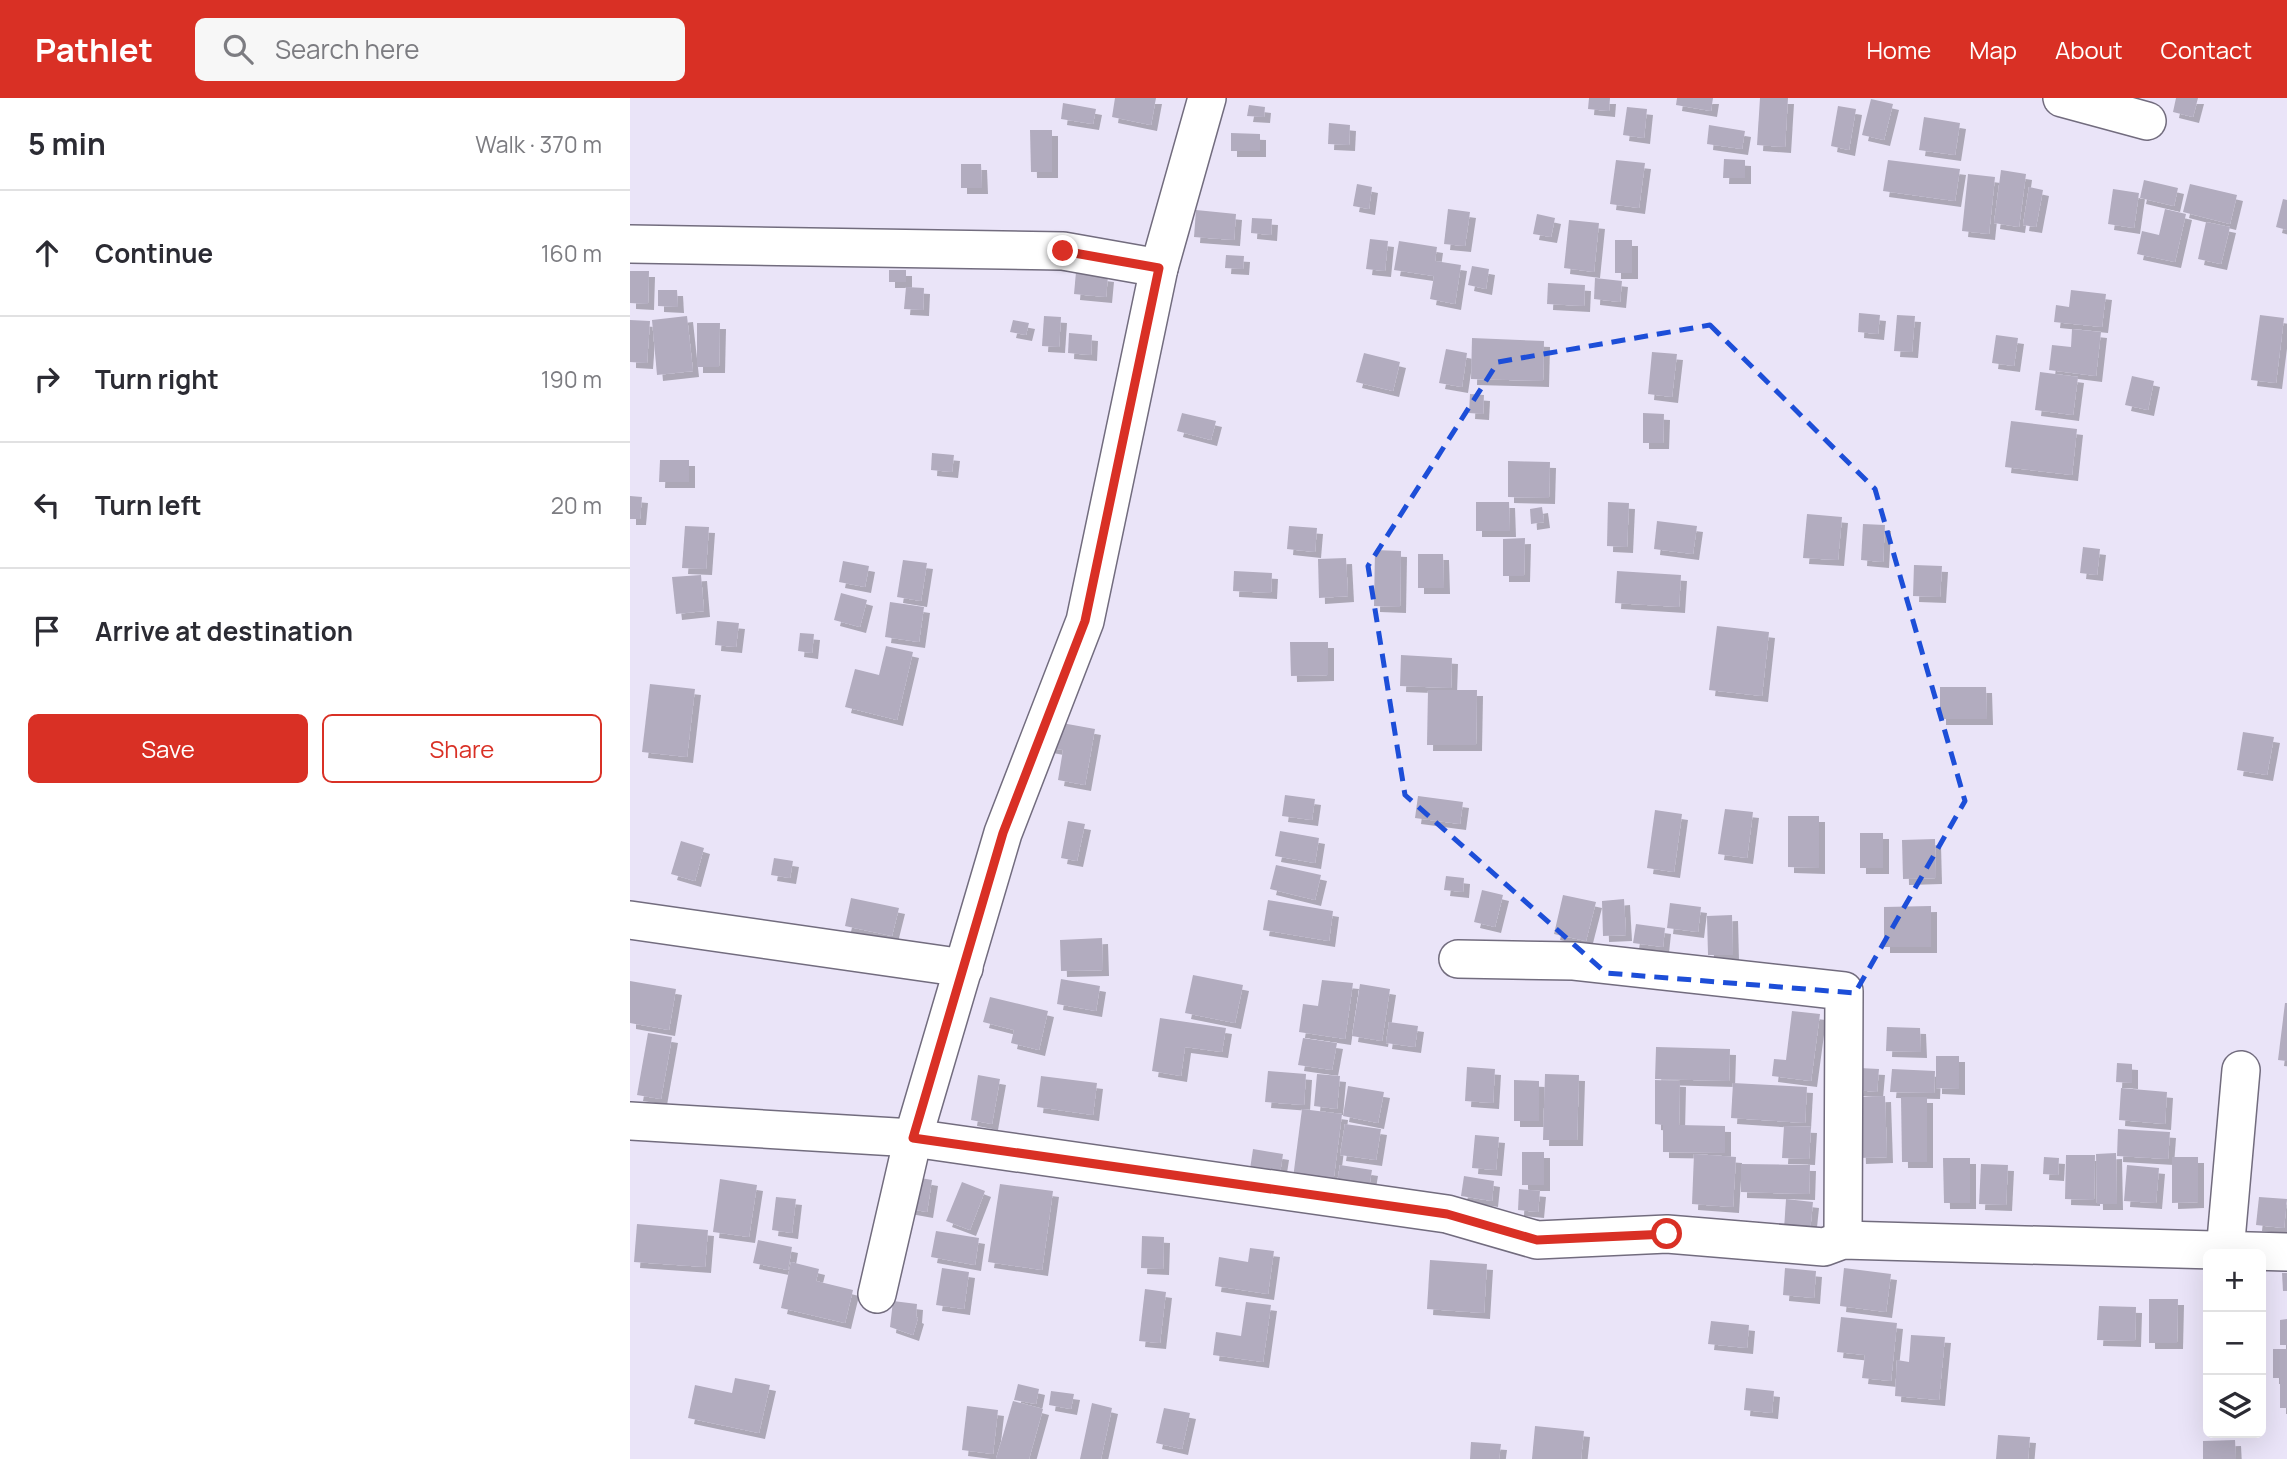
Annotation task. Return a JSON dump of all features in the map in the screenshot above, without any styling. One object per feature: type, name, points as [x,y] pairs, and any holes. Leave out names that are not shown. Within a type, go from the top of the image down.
[{"type":"street","points":[[877,1294],[913,1138],[1003,833],[1085,621],[1159,268],[1207,98]]},
{"type":"street","points":[[2062,98],[2147,121]]},
{"type":"street","points":[[630,244],[1063,251],[1159,268]]},
{"type":"street","points":[[630,920],[964,968]]},
{"type":"street","points":[[1458,959],[1574,961],[1844,991],[1843,1240]]},
{"type":"street","points":[[2225,1249],[2241,1070]]},
{"type":"street","points":[[630,1121],[913,1138],[1447,1214],[1537,1240],[1667,1234],[1824,1247],[1843,1240],[2203,1251]]},
{"type":"street","points":[[2266,1252],[2287,1252]]},
{"type":"highlighted area","points":[[1710,325],[1875,489],[1965,801],[1855,993],[1606,973],[1405,795],[1368,566],[1498,362]]},
{"type":"building","points":[[1115,98],[1156,98],[1151,125],[1112,117]]},
{"type":"building","points":[[1589,98],[1610,98],[1609,111],[1588,109]]},
{"type":"building","points":[[1677,98],[1713,98],[1711,111],[1676,105]]},
{"type":"building","points":[[1760,98],[1788,98],[1785,147],[1757,145]]},
{"type":"building","points":[[2176,98],[2198,98],[2193,117],[2173,112]]},
{"type":"building","points":[[1871,99],[1893,104],[1884,140],[1862,135]]},
{"type":"building","points":[[1063,103],[1096,109],[1093,124],[1061,119]]},
{"type":"building","points":[[1249,105],[1265,107],[1264,117],[1247,116]]},
{"type":"building","points":[[1838,106],[1856,109],[1849,150],[1831,146]]},
{"type":"building","points":[[1627,107],[1647,109],[1644,138],[1623,135]]},
{"type":"building","points":[[1924,117],[1960,123],[1955,155],[1919,150]]},
{"type":"building","points":[[1329,123],[1350,125],[1349,145],[1328,144]]},
{"type":"building","points":[[1709,125],[1745,131],[1742,149],[1707,144]]},
{"type":"building","points":[[1030,130],[1052,130],[1052,172],[1031,172]]},
{"type":"building","points":[[1231,133],[1260,134],[1260,151],[1231,151]]},
{"type":"building","points":[[1724,159],[1745,160],[1745,178],[1723,178]]},
{"type":"building","points":[[1616,160],[1645,163],[1639,208],[1610,204]]},
{"type":"building","points":[[1888,160],[1960,169],[1955,201],[1883,191]]},
{"type":"building","points":[[961,164],[981,164],[982,188],[961,188]]},
{"type":"building","points":[[2001,170],[2026,174],[2019,227],[1994,223]]},
{"type":"building","points":[[1968,174],[1995,177],[1989,234],[1962,231]]},
{"type":"building","points":[[2144,180],[2178,188],[2174,206],[2140,198]]},
{"type":"building","points":[[1357,184],[1372,187],[1369,209],[1353,206]]},
{"type":"building","points":[[2190,184],[2237,195],[2230,224],[2183,212]]},
{"type":"building","points":[[2029,187],[2043,190],[2036,227],[2023,225]]},
{"type":"building","points":[[2113,189],[2139,193],[2134,228],[2108,224]]},
{"type":"building","points":[[2283,199],[2287,200],[2287,230],[2276,227]]},
{"type":"building","points":[[1448,209],[1470,212],[1465,246],[1444,244]]},
{"type":"building","points":[[2165,209],[2186,214],[2175,262],[2137,254],[2142,231],[2159,235]]},
{"type":"building","points":[[1196,210],[1236,214],[1234,240],[1194,237]]},
{"type":"building","points":[[1537,214],[1555,218],[1551,237],[1533,234]]},
{"type":"building","points":[[1252,218],[1272,219],[1271,235],[1251,233]]},
{"type":"building","points":[[1569,220],[1599,223],[1594,272],[1564,268]]},
{"type":"building","points":[[2206,222],[2230,227],[2221,264],[2198,259]]},
{"type":"building","points":[[1370,239],[1388,241],[1385,271],[1366,269]]},
{"type":"building","points":[[1615,240],[1632,240],[1632,273],[1615,273]]},
{"type":"building","points":[[1399,241],[1437,247],[1435,261],[1461,265],[1455,304],[1430,299],[1434,276],[1394,270]]},
{"type":"building","points":[[1226,255],[1244,256],[1243,269],[1225,268]]},
{"type":"building","points":[[1472,266],[1489,269],[1486,289],[1468,285]]},
{"type":"building","points":[[889,270],[906,270],[906,282],[889,282]]},
{"type":"building","points":[[630,271],[649,271],[648,304],[630,303]]},
{"type":"building","points":[[1076,272],[1108,276],[1106,297],[1074,294]]},
{"type":"building","points":[[1595,278],[1622,281],[1620,302],[1594,299]]},
{"type":"building","points":[[1548,283],[1585,285],[1584,306],[1547,304]]},
{"type":"building","points":[[906,287],[924,288],[923,310],[904,309]]},
{"type":"building","points":[[658,290],[677,290],[678,307],[658,306]]},
{"type":"building","points":[[2071,290],[2106,294],[2102,327],[2054,322],[2056,305],[2069,307]]},
{"type":"building","points":[[1859,313],[1880,315],[1878,334],[1858,332]]},
{"type":"building","points":[[1897,315],[1915,316],[1912,352],[1894,351]]},
{"type":"building","points":[[2260,315],[2284,318],[2276,383],[2251,380]]},
{"type":"building","points":[[687,316],[693,371],[657,375],[652,320]]},
{"type":"building","points":[[1044,316],[1061,317],[1059,347],[1042,346]]},
{"type":"building","points":[[630,320],[650,321],[647,363],[630,362]]},
{"type":"building","points":[[1013,320],[1029,323],[1026,335],[1010,332]]},
{"type":"building","points":[[697,323],[720,323],[719,367],[697,367]]},
{"type":"building","points":[[2072,329],[2101,332],[2096,376],[2049,370],[2052,345],[2071,347]]},
{"type":"building","points":[[1069,333],[1092,335],[1091,355],[1068,353]]},
{"type":"building","points":[[1996,335],[2018,338],[2014,366],[1992,363]]},
{"type":"building","points":[[1472,338],[1544,341],[1543,381],[1471,379]]},
{"type":"building","points":[[1446,349],[1467,353],[1462,387],[1439,383]]},
{"type":"building","points":[[1652,352],[1677,354],[1672,397],[1648,394]]},
{"type":"building","points":[[1364,353],[1400,362],[1393,391],[1356,382]]},
{"type":"building","points":[[2040,372],[2078,377],[2073,415],[2035,410]]},
{"type":"building","points":[[2132,376],[2154,381],[2148,410],[2125,405]]},
{"type":"building","points":[[1470,394],[1484,395],[1483,414],[1469,413]]},
{"type":"building","points":[[1182,413],[1216,421],[1211,440],[1177,431]]},
{"type":"building","points":[[1643,413],[1664,414],[1663,443],[1643,443]]},
{"type":"building","points":[[2011,421],[2077,429],[2072,475],[2005,467]]},
{"type":"building","points":[[932,453],[954,455],[952,472],[931,470]]},
{"type":"building","points":[[660,460],[689,460],[689,482],[659,482]]},
{"type":"building","points":[[1508,461],[1550,462],[1549,498],[1508,497]]},
{"type":"building","points":[[630,496],[642,497],[640,519],[630,519]]},
{"type":"building","points":[[1476,502],[1509,502],[1510,531],[1476,531]]},
{"type":"building","points":[[1608,502],[1629,503],[1627,547],[1607,546]]},
{"type":"building","points":[[1542,507],[1544,522],[1531,524],[1530,509]]},
{"type":"building","points":[[1807,514],[1842,517],[1838,560],[1803,558]]},
{"type":"building","points":[[1657,521],[1697,526],[1693,554],[1654,549]]},
{"type":"building","points":[[1863,524],[1885,525],[1883,562],[1861,560]]},
{"type":"building","points":[[685,526],[709,527],[706,569],[682,568]]},
{"type":"building","points":[[1289,526],[1317,528],[1315,552],[1287,549]]},
{"type":"building","points":[[1525,538],[1524,576],[1503,576],[1503,539]]},
{"type":"building","points":[[2083,547],[2100,549],[2097,575],[2080,573]]},
{"type":"building","points":[[1375,550],[1401,551],[1400,607],[1374,606]]},
{"type":"building","points":[[1418,554],[1443,554],[1444,588],[1418,588]]},
{"type":"building","points":[[1346,558],[1348,596],[1319,598],[1318,559]]},
{"type":"building","points":[[903,560],[927,563],[921,601],[897,597]]},
{"type":"building","points":[[843,561],[869,566],[865,587],[839,582]]},
{"type":"building","points":[[1914,565],[1942,566],[1940,597],[1913,596]]},
{"type":"building","points":[[1234,571],[1272,573],[1271,593],[1233,591]]},
{"type":"building","points":[[1617,571],[1681,575],[1679,607],[1615,603]]},
{"type":"building","points":[[701,575],[704,611],[676,614],[672,577]]},
{"type":"building","points":[[841,593],[867,600],[860,627],[834,620]]},
{"type":"building","points":[[890,602],[924,607],[919,642],[885,637]]},
{"type":"building","points":[[717,621],[739,623],[736,647],[715,645]]},
{"type":"building","points":[[1717,626],[1769,632],[1762,696],[1709,690]]},
{"type":"building","points":[[800,633],[814,634],[812,653],[798,651]]},
{"type":"building","points":[[1290,642],[1328,642],[1328,675],[1291,676]]},
{"type":"building","points":[[886,646],[913,652],[897,720],[845,707],[855,669],[879,675]]},
{"type":"building","points":[[1401,655],[1452,658],[1451,688],[1400,686]]},
{"type":"building","points":[[650,684],[695,689],[687,757],[642,752]]},
{"type":"building","points":[[1940,687],[1986,687],[1987,719],[1940,719]]},
{"type":"building","points":[[1428,690],[1477,690],[1476,745],[1427,745]]},
{"type":"building","points":[[1051,721],[1095,729],[1085,785],[1058,780],[1063,750],[1047,747]]},
{"type":"building","points":[[2243,732],[2274,737],[2267,775],[2237,770]]},
{"type":"building","points":[[1285,795],[1315,799],[1312,820],[1282,816]]},
{"type":"building","points":[[1418,796],[1463,802],[1460,824],[1415,818]]},
{"type":"building","points":[[1725,809],[1753,812],[1747,858],[1718,854]]},
{"type":"building","points":[[1655,810],[1682,814],[1674,872],[1647,868]]},
{"type":"building","points":[[1788,816],[1819,816],[1819,868],[1788,867]]},
{"type":"building","points":[[1068,821],[1085,824],[1077,861],[1061,858]]},
{"type":"building","points":[[1280,831],[1319,838],[1315,863],[1275,856]]},
{"type":"building","points":[[1860,833],[1883,833],[1883,868],[1860,868]]},
{"type":"building","points":[[1935,839],[1936,878],[1903,879],[1902,840]]},
{"type":"building","points":[[681,841],[704,848],[695,881],[671,874]]},
{"type":"building","points":[[774,858],[793,861],[790,878],[771,875]]},
{"type":"building","points":[[1276,865],[1321,875],[1315,900],[1270,889]]},
{"type":"building","points":[[1446,876],[1464,878],[1463,892],[1444,890]]},
{"type":"building","points":[[1482,890],[1503,895],[1495,927],[1474,922]]},
{"type":"building","points":[[1563,895],[1596,902],[1586,941],[1554,934]]},
{"type":"building","points":[[851,898],[899,908],[892,936],[845,926]]},
{"type":"building","points":[[1624,899],[1626,935],[1603,936],[1602,901]]},
{"type":"building","points":[[1268,900],[1333,911],[1329,941],[1263,930]]},
{"type":"building","points":[[1670,903],[1701,907],[1698,932],[1667,928]]},
{"type":"building","points":[[1931,906],[1931,947],[1884,947],[1884,907]]},
{"type":"building","points":[[1732,915],[1733,955],[1708,955],[1707,916]]},
{"type":"building","points":[[1636,924],[1665,928],[1663,947],[1633,943]]},
{"type":"building","points":[[1102,938],[1103,970],[1061,971],[1060,940]]},
{"type":"building","points":[[1193,975],[1243,985],[1235,1023],[1185,1013]]},
{"type":"building","points":[[1061,979],[1100,986],[1096,1011],[1057,1004]]},
{"type":"building","points":[[1322,980],[1353,983],[1345,1039],[1299,1032],[1303,1004],[1318,1006]]},
{"type":"building","points":[[630,981],[676,989],[669,1030],[630,1023]]},
{"type":"building","points":[[1360,984],[1390,989],[1382,1041],[1352,1036]]},
{"type":"building","points":[[990,997],[1048,1011],[1039,1050],[1011,1043],[1014,1030],[983,1022]]},
{"type":"building","points":[[2287,1003],[2287,1061],[2278,1060]]},
{"type":"building","points":[[1792,1011],[1820,1014],[1811,1081],[1772,1076],[1774,1059],[1786,1060]]},
{"type":"building","points":[[1160,1018],[1226,1028],[1222,1052],[1185,1047],[1181,1076],[1152,1071]]},
{"type":"building","points":[[1389,1022],[1418,1026],[1415,1047],[1386,1043]]},
{"type":"building","points":[[1887,1027],[1920,1028],[1921,1052],[1886,1051]]},
{"type":"building","points":[[648,1033],[672,1037],[661,1099],[637,1095]]},
{"type":"building","points":[[1303,1038],[1337,1043],[1332,1070],[1298,1065]]},
{"type":"building","points":[[1656,1047],[1730,1049],[1729,1081],[1655,1079]]},
{"type":"building","points":[[1936,1056],[1959,1056],[1959,1089],[1936,1088]]},
{"type":"building","points":[[2117,1063],[2132,1064],[2132,1083],[2116,1082]]},
{"type":"building","points":[[1467,1067],[1495,1069],[1493,1103],[1465,1101]]},
{"type":"building","points":[[1859,1068],[1879,1069],[1877,1092],[1857,1090]]},
{"type":"building","points":[[1892,1069],[1935,1071],[1934,1093],[1890,1092]]},
{"type":"building","points":[[1268,1071],[1306,1074],[1304,1105],[1265,1102]]},
{"type":"building","points":[[1317,1074],[1340,1076],[1337,1109],[1314,1106]]},
{"type":"building","points":[[1545,1074],[1579,1075],[1577,1140],[1543,1140]]},
{"type":"building","points":[[978,1075],[1000,1079],[992,1124],[971,1120]]},
{"type":"building","points":[[1041,1076],[1097,1083],[1093,1115],[1037,1107]]},
{"type":"building","points":[[1514,1080],[1539,1081],[1539,1121],[1514,1121]]},
{"type":"building","points":[[1655,1080],[1680,1081],[1679,1125],[1725,1126],[1725,1153],[1663,1152],[1663,1125],[1655,1124]]},
{"type":"building","points":[[1733,1083],[1807,1087],[1805,1123],[1731,1118]]},
{"type":"building","points":[[1348,1086],[1384,1092],[1378,1123],[1343,1116]]},
{"type":"building","points":[[2121,1088],[2167,1092],[2165,1124],[2119,1120]]},
{"type":"building","points":[[1885,1096],[1887,1157],[1860,1158],[1858,1097]]},
{"type":"building","points":[[1901,1097],[1927,1097],[1927,1162],[1902,1162]]},
{"type":"building","points":[[1302,1109],[1342,1114],[1333,1184],[1293,1178]]},
{"type":"building","points":[[1345,1124],[1381,1129],[1376,1160],[1340,1155]]},
{"type":"building","points":[[1784,1126],[1811,1127],[1809,1159],[1782,1158]]},
{"type":"building","points":[[2118,1129],[2170,1132],[2168,1159],[2117,1156]]},
{"type":"building","points":[[1475,1135],[1499,1137],[1496,1170],[1472,1168]]},
{"type":"building","points":[[1253,1149],[1283,1154],[1279,1180],[1249,1176]]},
{"type":"building","points":[[1522,1152],[1544,1152],[1544,1185],[1522,1185]]},
{"type":"building","points":[[2116,1153],[2117,1204],[2097,1204],[2096,1154]]},
{"type":"building","points":[[1694,1154],[1736,1157],[1733,1207],[1692,1204]]},
{"type":"building","points":[[2066,1155],[2095,1155],[2094,1200],[2065,1199]]},
{"type":"building","points":[[2044,1157],[2059,1158],[2058,1175],[2043,1174]]},
{"type":"building","points":[[2172,1157],[2198,1157],[2198,1202],[2172,1203]]},
{"type":"building","points":[[1943,1158],[1970,1158],[1970,1203],[1944,1203]]},
{"type":"building","points":[[1741,1164],[1810,1165],[1809,1194],[1741,1192]]},
{"type":"building","points":[[1981,1164],[2008,1165],[2006,1205],[1979,1204]]},
{"type":"building","points":[[1340,1165],[1372,1170],[1369,1188],[1337,1183]]},
{"type":"building","points":[[2127,1165],[2159,1168],[2156,1203],[2124,1201]]},
{"type":"building","points":[[909,1176],[932,1180],[927,1212],[905,1208]]},
{"type":"building","points":[[1464,1176],[1494,1181],[1492,1201],[1461,1196]]},
{"type":"building","points":[[720,1179],[757,1185],[749,1237],[713,1232]]},
{"type":"building","points":[[962,1182],[985,1191],[970,1230],[946,1221]]},
{"type":"building","points":[[1000,1184],[1053,1191],[1042,1270],[988,1262]]},
{"type":"building","points":[[1519,1189],[1540,1191],[1538,1212],[1518,1210]]},
{"type":"building","points":[[776,1197],[796,1199],[792,1233],[772,1230]]},
{"type":"building","points":[[2259,1197],[2287,1199],[2284,1228],[2256,1225]]},
{"type":"building","points":[[1786,1199],[1813,1202],[1810,1231],[1784,1229]]},
{"type":"building","points":[[637,1224],[708,1230],[705,1267],[634,1262]]},
{"type":"building","points":[[936,1231],[979,1238],[975,1265],[931,1257]]},
{"type":"building","points":[[1142,1236],[1164,1237],[1163,1269],[1141,1268]]},
{"type":"building","points":[[758,1240],[792,1247],[788,1270],[753,1263]]},
{"type":"building","points":[[1250,1248],[1274,1251],[1268,1294],[1215,1286],[1219,1257],[1248,1262]]},
{"type":"building","points":[[1430,1260],[1487,1264],[1484,1313],[1427,1309]]},
{"type":"building","points":[[791,1262],[819,1269],[816,1281],[853,1290],[845,1323],[781,1308]]},
{"type":"building","points":[[942,1268],[969,1272],[964,1309],[936,1305]]},
{"type":"building","points":[[1785,1268],[1816,1271],[1814,1298],[1783,1295]]},
{"type":"building","points":[[1844,1268],[1891,1274],[1886,1312],[1840,1306]]},
{"type":"building","points":[[2282,1273],[2287,1273],[2287,1291],[2283,1291]]},
{"type":"building","points":[[1145,1289],[1166,1292],[1160,1343],[1139,1341]]},
{"type":"building","points":[[2149,1299],[2178,1299],[2177,1343],[2149,1343]]},
{"type":"building","points":[[893,1301],[917,1304],[918,1318],[913,1335],[890,1327]]},
{"type":"building","points":[[1246,1302],[1271,1305],[1263,1362],[1213,1355],[1216,1332],[1241,1336]]},
{"type":"building","points":[[2099,1306],[2136,1307],[2135,1341],[2097,1340]]},
{"type":"building","points":[[1841,1317],[1897,1323],[1891,1381],[1862,1378],[1865,1355],[1837,1352]]},
{"type":"building","points":[[2287,1319],[2287,1345],[2280,1345],[2280,1320]]},
{"type":"building","points":[[1711,1321],[1749,1325],[1747,1348],[1708,1344]]},
{"type":"building","points":[[1911,1335],[1945,1337],[1939,1400],[1895,1396],[1897,1360],[1909,1362]]},
{"type":"building","points":[[2273,1349],[2287,1349],[2287,1408],[2280,1408],[2280,1378],[2273,1378]]},
{"type":"building","points":[[735,1378],[770,1385],[759,1433],[688,1418],[695,1385],[732,1393]]},
{"type":"building","points":[[1018,1384],[1039,1389],[1036,1404],[1014,1400]]},
{"type":"building","points":[[1746,1388],[1774,1391],[1772,1413],[1744,1410]]},
{"type":"building","points":[[1051,1391],[1074,1394],[1071,1409],[1049,1405]]},
{"type":"building","points":[[1013,1401],[1043,1409],[1029,1459],[996,1459]]},
{"type":"building","points":[[1092,1403],[1112,1408],[1101,1459],[1080,1459]]},
{"type":"building","points":[[967,1406],[998,1410],[993,1454],[962,1450]]},
{"type":"building","points":[[1164,1408],[1190,1413],[1182,1449],[1156,1443]]},
{"type":"building","points":[[1535,1426],[1584,1431],[1581,1459],[1532,1459]]},
{"type":"building","points":[[1998,1435],[2030,1437],[2028,1459],[1996,1459]]},
{"type":"building","points":[[2235,1440],[2236,1459],[2203,1459],[2203,1441]]},
{"type":"building","points":[[1471,1442],[1501,1444],[1499,1459],[1470,1459]]},
{"type":"route","points":[[1063,251],[1159,268],[1085,621],[1003,833],[913,1138],[1447,1214],[1537,1240],[1667,1234]]}]
